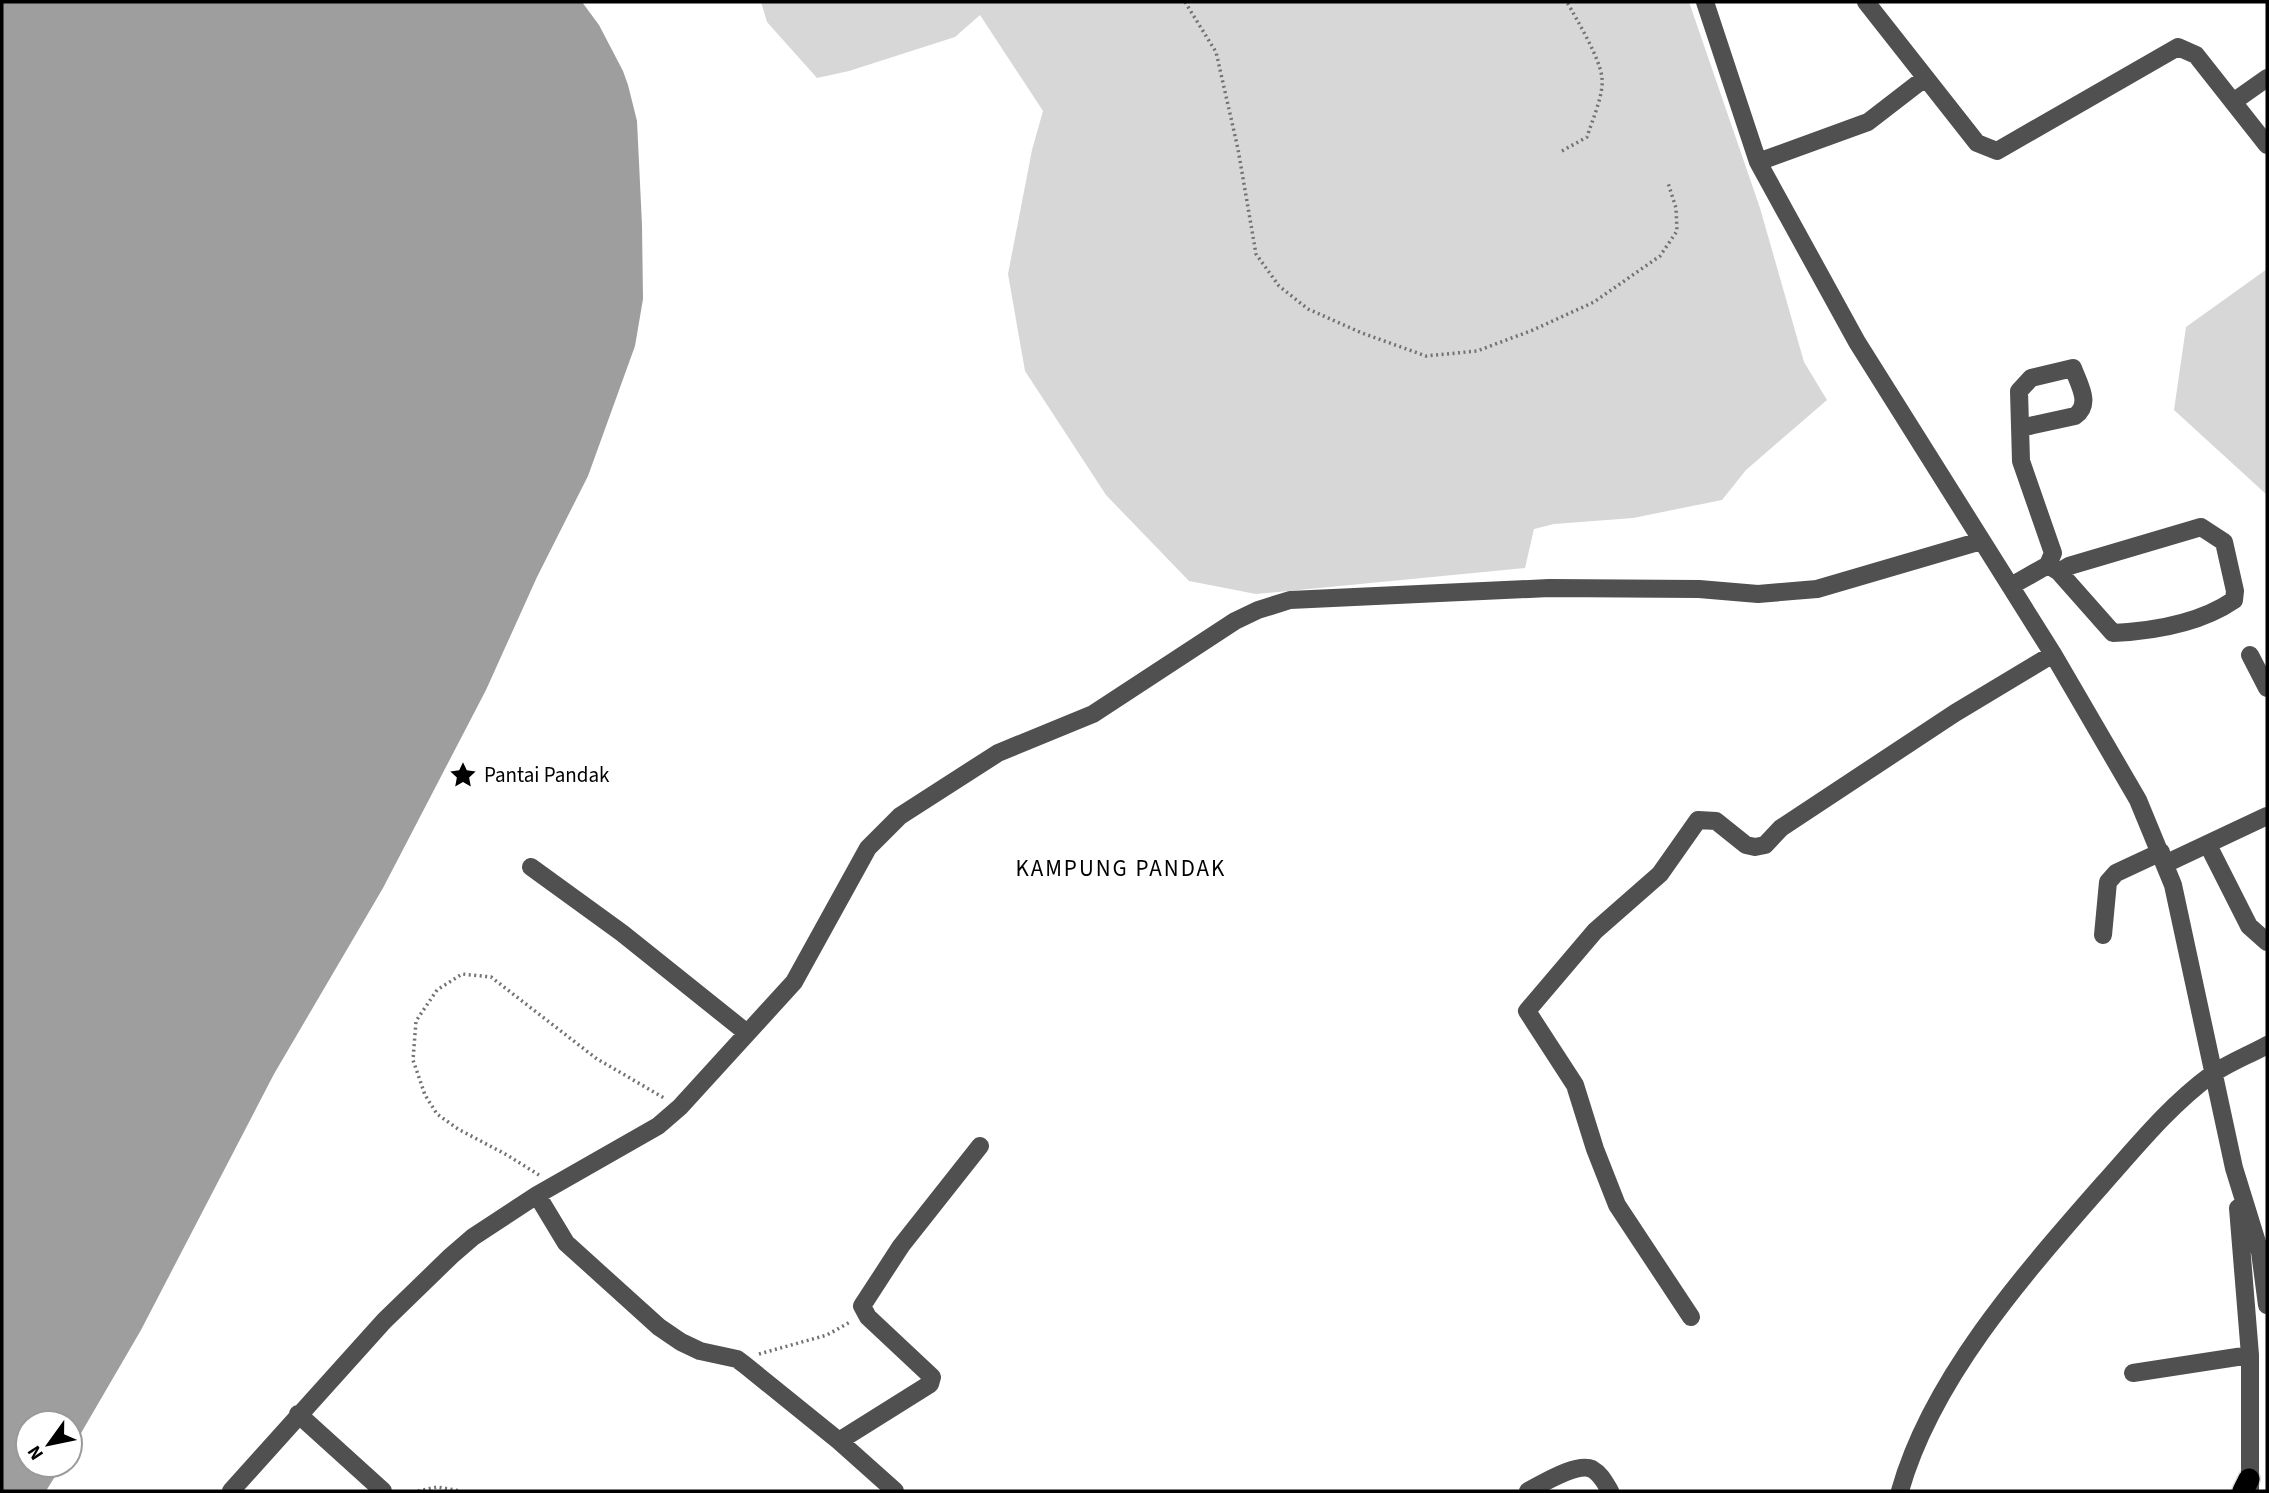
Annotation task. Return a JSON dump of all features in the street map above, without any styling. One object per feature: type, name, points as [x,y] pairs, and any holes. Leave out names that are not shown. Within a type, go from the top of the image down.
[{"type":"street","points":[[1705,2],[1758,162],[1857,342],[2053,654],[2138,800],[2173,885],[2234,1168],[2260,1252],[2267,1305]]},
{"type":"street","points":[[1866,2],[1977,143],[1997,151],[2178,47],[2196,55],[2267,145]]},
{"type":"street","points":[[1758,162],[1868,122],[1925,78]]},
{"type":"street","points":[[2233,102],[2267,78]]},
{"type":"street","points":[[2011,586],[2054,569],[2201,527],[2224,542],[2235,591],[2234,600],[2222,608],[2148,631],[2113,633],[2054,569],[2053,553],[2021,461],[2020,428]]},
{"type":"street","points":[[231,1491],[384,1321],[473,1237],[554,1184],[657,1126],[680,1107],[794,982],[868,848],[900,816],[998,753],[1094,714],[1235,621],[1290,600],[1549,588],[1699,589],[1758,594],[1818,589],[1981,541]]},
{"type":"street","points":[[1691,1317],[1617,1205],[1595,1149],[1575,1085],[1527,1011],[1595,931],[1660,874],[1698,820],[1716,821],[1746,845],[1765,845],[1781,828],[1908,744],[2053,654]]},
{"type":"street","points":[[2250,655],[2267,688]]},
{"type":"street","points":[[2103,934],[2108,882],[2116,873],[2208,845],[2267,816]]},
{"type":"street","points":[[2208,845],[2249,926],[2267,942]]},
{"type":"street","points":[[531,867],[622,933],[747,1033]]},
{"type":"street","points":[[1900,1491],[1906,1470],[1942,1392],[1996,1313],[2048,1247],[2167,1112],[2213,1074],[2267,1045]]},
{"type":"street","points":[[839,1441],[930,1384],[932,1377],[869,1317],[862,1306],[901,1246],[980,1146]]},
{"type":"street","points":[[2234,1168],[2249,1355],[2247,1487]]},
{"type":"street","points":[[537,1195],[556,1230],[573,1250],[659,1327],[700,1351],[737,1359],[839,1441],[895,1491]]},
{"type":"street","points":[[2133,1373],[2249,1355]]},
{"type":"street","points":[[298,1414],[383,1491]]},
{"type":"street","points":[[1528,1491],[1584,1467],[1592,1469],[1602,1477],[1610,1491]]},
{"type":"path","points":[[1185,2],[1216,52],[1238,149],[1256,254],[1279,286],[1308,309],[1362,333],[1426,356],[1477,351],[1533,330],[1594,302],[1661,256],[1677,231],[1676,208],[1668,183]]},
{"type":"path","points":[[1562,151],[1587,137],[1603,78],[1567,2]]},
{"type":"path","points":[[554,1184],[508,1154],[458,1129],[437,1114],[425,1095],[413,1060],[415,1021],[437,990],[462,974],[491,977],[597,1059],[680,1107]]},
{"type":"path","points":[[737,1359],[827,1335],[848,1325],[862,1306]]},
{"type":"path","points":[[418,1491],[437,1487],[461,1491]]},
{"type":"shaded area","points":[[2,2],[582,2],[599,25],[623,71],[637,121],[643,299],[635,346],[588,476],[537,577],[486,690],[383,888],[274,1074],[141,1330],[84,1428],[84,1409],[14,1409],[14,1479],[53,1479],[46,1491],[2,1491]]},
{"type":"shaded area","points":[[761,2],[1689,2],[1760,208],[1804,362],[1827,400],[1746,470],[1722,500],[1633,518],[1554,524],[1534,529],[1525,568],[1256,594],[1189,581],[1106,495],[1025,371],[1008,274],[1032,150],[1043,111],[980,15],[955,37],[849,71],[817,78],[767,22]]},
{"type":"shaded area","points":[[2267,269],[2267,495],[2174,410],[2186,327]]},
{"type":"place","name":"Pantai Pandak","points":[[463,775]]},
{"type":"district","name":"KAMPUNG PANDAK","points":[[1121,868]]}]
